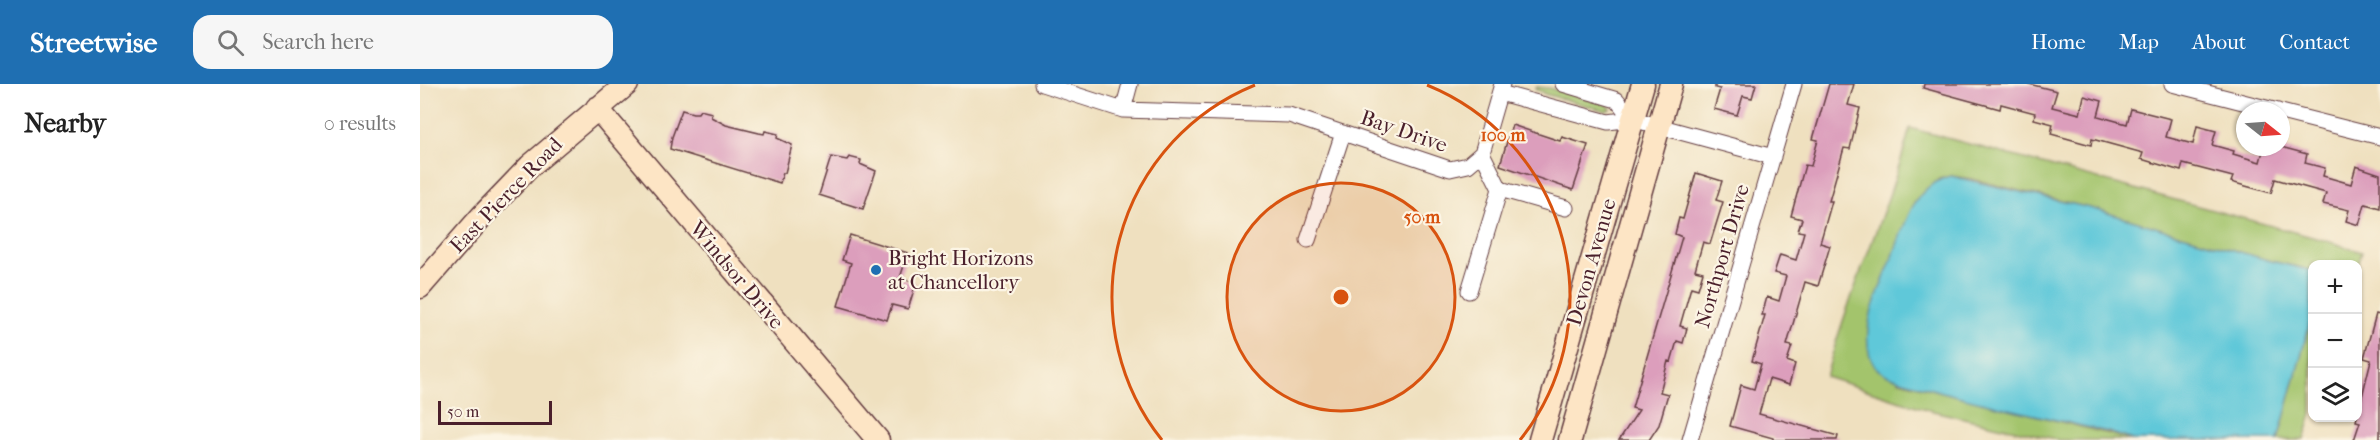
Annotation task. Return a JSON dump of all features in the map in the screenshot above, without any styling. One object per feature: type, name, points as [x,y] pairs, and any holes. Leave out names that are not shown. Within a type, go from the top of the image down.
[{"type":"main road","name":"East Pierce Road","points":[[420,287],[530,166],[627,84]]},
{"type":"main road","name":"Devon Avenue","points":[[1540,440],[1642,84]]},
{"type":"main road","name":"Devon Avenue","points":[[1570,440],[1671,84]]},
{"type":"main road","name":"Windsor Drive","points":[[597,108],[878,440]]},
{"type":"street","name":"Bay Drive","points":[[1042,84],[1123,110],[1289,115],[1450,169],[1468,165],[1482,153]]},
{"type":"street","points":[[1123,110],[1130,84]]},
{"type":"street","points":[[1563,84],[1617,100],[1632,119]]},
{"type":"street","name":"Northport Drive","points":[[1690,440],[1794,84]]},
{"type":"street","points":[[2172,84],[2243,102]]},
{"type":"street","points":[[1469,291],[1500,189],[1482,153],[1501,88],[1608,122],[1632,119],[1773,157]]},
{"type":"street","points":[[2290,114],[2380,137]]},
{"type":"street","name":"Bay Drive","points":[[1308,240],[1343,133]]},
{"type":"street","points":[[1500,189],[1566,208]]},
{"type":"green space","points":[[1536,87],[1549,88],[1608,105],[1611,109],[1606,111],[1545,94],[1535,89]]},
{"type":"green space","points":[[1910,128],[2362,252],[2360,260],[2308,260],[2308,271],[2090,208],[1972,179],[1951,176],[1939,179],[1915,202],[1894,253],[1899,381],[2133,440],[2059,440],[1929,410],[1826,377],[1845,314],[1901,160]]},
{"type":"green space","points":[[2308,330],[2310,422],[2304,440],[2278,440]]},
{"type":"water","points":[[1951,176],[2090,208],[2308,270],[2308,330],[2278,440],[2133,440],[1942,392],[1894,378],[1878,370],[1869,352],[1868,328],[1871,316],[1912,207],[1928,188]]},
{"type":"building","points":[[1715,84],[1756,84],[1752,98],[1743,96],[1737,115],[1714,109],[1720,89],[1715,88]]},
{"type":"building","points":[[1829,84],[1854,84],[1848,105],[1860,108],[1850,149],[1844,148],[1829,201],[1832,201],[1820,243],[1830,246],[1818,286],[1805,282],[1787,345],[1792,346],[1787,361],[1795,364],[1789,385],[1769,379],[1759,414],[1838,436],[1837,440],[1773,440],[1773,438],[1730,426],[1741,385],[1754,389],[1761,364],[1752,361],[1765,315],[1762,315],[1767,297],[1779,301],[1786,276],[1774,273],[1780,255],[1796,260],[1804,232],[1798,231],[1802,219],[1791,216],[1805,165],[1811,166],[1818,140],[1813,139]]},
{"type":"building","points":[[1924,84],[2029,84],[2057,91],[2052,107],[2080,114],[2084,96],[2102,101],[2098,116],[2127,124],[2131,109],[2171,119],[2166,137],[2193,144],[2197,126],[2216,131],[2212,145],[2234,151],[2233,154],[2236,156],[2260,162],[2262,156],[2290,156],[2290,149],[2307,154],[2305,163],[2325,168],[2323,176],[2351,184],[2356,166],[2380,174],[2380,208],[2365,204],[2359,225],[2346,221],[2349,210],[2323,204],[2326,193],[2275,179],[2271,193],[2231,182],[2233,177],[2183,164],[2181,171],[2141,159],[2143,153],[2092,139],[2091,145],[2051,134],[2053,124],[2034,119],[2035,113],[2001,104],[2000,109],[1923,88]]},
{"type":"building","points":[[682,110],[693,113],[698,113],[700,110],[712,113],[711,117],[726,125],[764,134],[765,131],[778,134],[777,138],[792,145],[780,183],[670,149]]},
{"type":"building","points":[[1512,125],[1560,141],[1562,137],[1588,145],[1573,190],[1500,165]]},
{"type":"building","points":[[831,157],[861,160],[860,164],[876,171],[863,209],[819,195]]},
{"type":"building","points":[[1696,173],[1722,181],[1716,200],[1723,202],[1710,244],[1703,242],[1695,270],[1703,272],[1698,289],[1691,287],[1680,326],[1687,328],[1683,343],[1677,341],[1671,362],[1668,361],[1660,392],[1668,394],[1659,425],[1649,440],[1619,440],[1639,410],[1632,408],[1682,237],[1675,234],[1679,218],[1683,219]]},
{"type":"building","name":"Bright Horizons at Chancellory","points":[[850,235],[908,253],[900,278],[916,283],[908,309],[892,305],[887,320],[838,306],[851,263],[842,260]]},
{"type":"building","points":[[2376,314],[2380,315],[2380,440],[2354,440],[2360,422],[2362,422],[2362,397],[2371,360],[2364,358]]},
{"type":"place","name":"Bright Horizons at Chancellory","points":[[876,270]]}]
